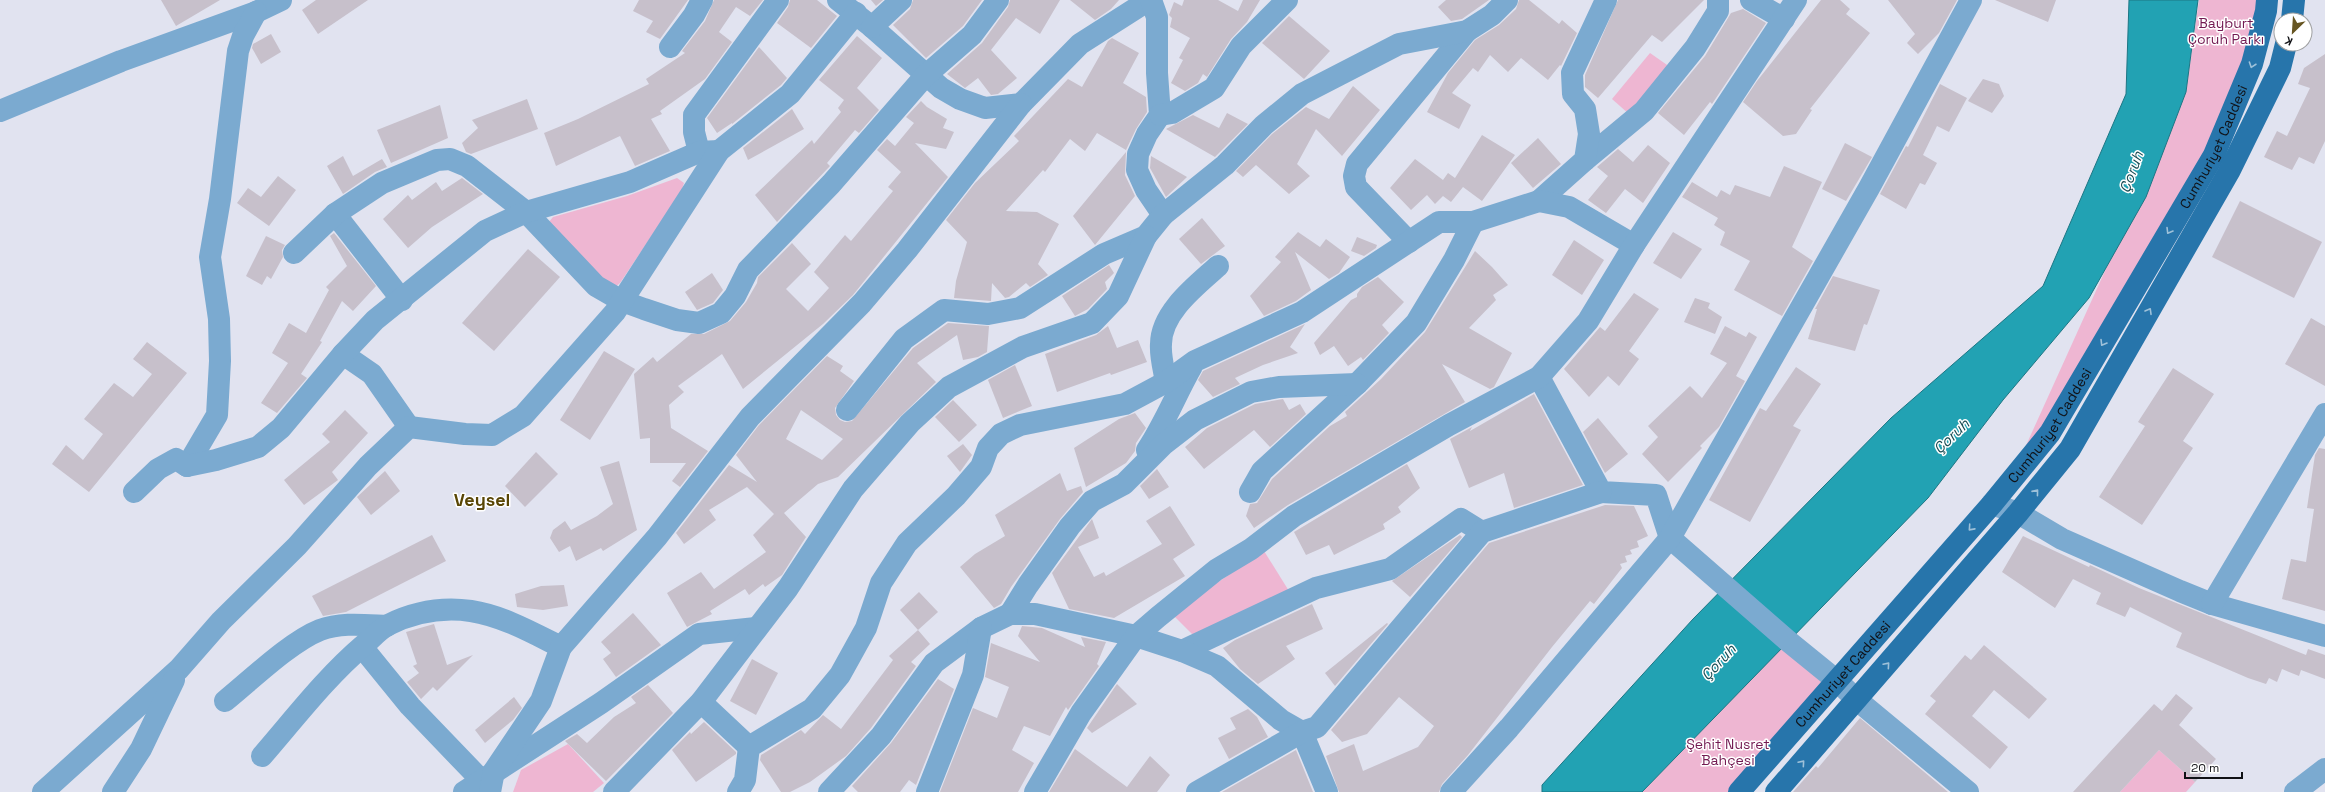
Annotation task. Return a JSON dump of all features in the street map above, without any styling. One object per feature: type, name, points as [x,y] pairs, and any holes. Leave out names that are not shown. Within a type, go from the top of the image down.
[{"type":"main road","name":"Cumhuriyet Caddesi","points":[[1738,792],[1992,504],[2050,433],[2214,155],[2252,64],[2266,11],[2266,0]]},
{"type":"main road","points":[[2293,12],[2294,0]]},
{"type":"main road","name":"Cumhuriyet Caddesi","points":[[1776,792],[2018,513],[2070,449],[2230,170],[2280,68],[2284,52]]},
{"type":"street","points":[[0,111],[121,61],[256,12],[281,0]]},
{"type":"street","points":[[670,47],[702,0]]},
{"type":"street","points":[[709,152],[694,132],[694,115],[778,0]]},
{"type":"street","points":[[838,0],[856,13],[925,76],[960,99],[985,108],[1021,104]]},
{"type":"street","points":[[872,27],[901,0]]},
{"type":"street","points":[[294,253],[335,214],[382,183],[437,160],[450,159],[466,166],[526,212],[596,286],[622,301],[677,320],[699,323],[721,313],[735,296],[748,270],[831,184],[925,76],[972,36],[998,0]]},
{"type":"street","points":[[482,784],[541,701],[561,647],[657,537],[750,417],[862,303],[907,250],[1021,104],[1080,44],[1150,0],[1158,17],[1157,73],[1160,115],[1147,134],[1138,154],[1137,170],[1146,190],[1163,215]]},
{"type":"street","points":[[1160,115],[1172,113],[1214,88],[1241,46],[1287,0]]},
{"type":"street","points":[[1409,242],[1356,187],[1354,176],[1357,164],[1467,31],[1492,15],[1507,0]]},
{"type":"street","points":[[1585,160],[1589,134],[1585,109],[1573,94],[1572,73],[1606,0]]},
{"type":"street","points":[[749,747],[812,709],[840,675],[866,628],[881,582],[907,543],[961,490],[981,467],[988,448],[1001,434],[1020,425],[1125,404],[1166,382],[1195,361],[1302,312],[1439,222],[1473,222],[1539,201],[1644,111],[1695,48],[1718,11],[1718,0]]},
{"type":"street","points":[[1751,0],[1784,19]]},
{"type":"street","points":[[1034,792],[1081,713],[1136,636],[1216,570],[1251,549],[1294,516],[1449,425],[1539,377],[1588,321],[1634,245],[1796,0]]},
{"type":"street","points":[[1451,792],[1509,728],[1670,538],[1869,188],[1971,0]]},
{"type":"street","points":[[187,466],[217,415],[220,361],[218,319],[210,257],[220,199],[238,51],[243,36],[256,12]]},
{"type":"street","points":[[134,492],[158,468],[176,459],[187,466],[216,460],[258,447],[281,428],[343,354],[375,320],[402,300],[485,231],[526,212],[630,182],[709,152],[790,94],[856,13]]},
{"type":"street","points":[[614,792],[702,702],[756,628],[788,588],[853,489],[910,423],[956,383],[1023,347],[1092,323],[1118,296],[1146,236],[1163,215],[1226,165],[1264,125],[1302,94],[1399,44],[1467,31]]},
{"type":"street","points":[[43,792],[179,670],[221,621],[297,546],[368,466],[409,427],[492,435],[523,416],[615,312],[709,152]]},
{"type":"street","points":[[1539,201],[1569,207],[1634,245]]},
{"type":"street","points":[[335,214],[402,300]]},
{"type":"street","points":[[1250,492],[1262,471],[1357,384],[1416,323],[1454,260],[1473,222]]},
{"type":"street","points":[[847,410],[904,339],[944,310],[988,314],[1020,308],[1104,254],[1146,236]]},
{"type":"street","points":[[1166,382],[1160,344],[1169,317],[1188,292],[1218,266]]},
{"type":"street","points":[[343,354],[372,374],[409,427]]},
{"type":"street","points":[[1124,484],[1163,426],[1179,390],[1195,361]]},
{"type":"street","points":[[1539,377],[1601,492]]},
{"type":"street","points":[[1010,614],[1028,585],[1070,526],[1092,501],[1124,484],[1164,444],[1196,420],[1251,392],[1279,386],[1357,384]]},
{"type":"street","points":[[2212,604],[2325,414]]},
{"type":"street","points":[[1197,792],[1302,732],[1317,727],[1482,532],[1601,492],[1656,495],[1670,538],[1799,650],[1836,680],[1857,700],[1968,792]]},
{"type":"street","points":[[1992,504],[2018,513],[2062,538],[2212,604],[2325,636]]},
{"type":"street","points":[[1182,651],[1316,588],[1390,569],[1461,519],[1482,532]]},
{"type":"street","points":[[262,756],[336,669],[387,626],[426,612],[447,610],[472,611],[520,626],[561,647]]},
{"type":"street","points":[[829,792],[881,736],[934,663],[981,628],[1010,614],[1035,614],[1062,618],[1136,636],[1182,651],[1217,666],[1281,720],[1302,732],[1327,792]]},
{"type":"street","points":[[225,701],[297,643],[320,630],[350,624],[387,626]]},
{"type":"street","points":[[482,784],[601,704],[699,634],[756,628]]},
{"type":"street","points":[[927,792],[973,675],[981,628]]},
{"type":"street","points":[[362,647],[410,706],[482,784]]},
{"type":"street","points":[[113,792],[141,749],[179,670]]},
{"type":"street","points":[[702,702],[749,747]]},
{"type":"street","points":[[746,788],[749,747]]},
{"type":"street","points":[[2295,792],[2325,769]]},
{"type":"green space","name":"Bayburt Çoruh Parkı","points":[[2199,0],[2267,0],[2209,164],[2009,483],[2186,92]]},
{"type":"green space","points":[[1650,53],[1670,67],[1629,114],[1612,99]]},
{"type":"green space","points":[[677,178],[684,183],[681,192],[620,283],[613,289],[549,222],[553,217],[627,196]]},
{"type":"green space","points":[[1264,551],[1289,591],[1193,635],[1174,616],[1208,589]]},
{"type":"green space","name":"Şehit Nusret Bahçesi","points":[[1788,641],[1836,680],[1738,792],[1642,792]]},
{"type":"green space","points":[[568,744],[604,783],[593,792],[513,792],[521,770]]},
{"type":"green space","points":[[2159,750],[2195,782],[2186,792],[2120,792]]},
{"type":"water","name":"Çoruh","points":[[2129,0],[2198,0],[2186,92],[2146,197],[2089,298],[2003,400],[1928,498],[1642,792],[1542,792],[1542,785],[1693,619],[1891,418],[2043,286],[2126,94]]},
{"type":"building","points":[[161,0],[220,0],[176,26]]},
{"type":"building","points":[[316,0],[368,0],[318,34],[302,10]]},
{"type":"building","points":[[639,0],[688,0],[660,39],[646,32],[653,21],[633,11]]},
{"type":"building","points":[[714,0],[763,0],[750,16],[736,7],[719,32],[732,42],[705,79],[660,111],[662,114],[651,119],[670,151],[635,166],[620,136],[556,166],[544,133],[578,119],[649,84],[646,79],[685,53],[682,51],[705,21]]},
{"type":"building","points":[[790,0],[817,0],[837,16],[811,48],[777,23],[788,7]]},
{"type":"building","points":[[871,0],[883,0],[876,6]]},
{"type":"building","points":[[913,0],[982,0],[963,26],[926,58],[893,25],[910,9]]},
{"type":"building","points":[[1010,0],[1060,0],[1040,34],[1016,18],[991,50],[1017,78],[998,94],[991,95],[978,78],[965,88],[947,74],[982,43],[1008,7]]},
{"type":"building","points":[[1070,0],[1119,0],[1111,9],[1095,20]]},
{"type":"building","points":[[1184,0],[1218,0],[1238,11],[1243,0],[1260,0],[1247,22],[1231,39],[1207,77],[1203,74],[1198,83],[1185,91],[1171,83],[1183,60],[1179,58],[1190,38],[1170,27],[1172,18],[1169,15],[1174,2],[1182,6]]},
{"type":"building","points":[[1446,0],[1489,0],[1462,19],[1451,21],[1438,7]]},
{"type":"building","points":[[1519,0],[1529,0],[1559,24],[1562,20],[1577,33],[1561,66],[1560,65],[1548,80],[1521,58],[1508,72],[1490,55],[1478,72],[1473,68],[1452,93],[1471,105],[1459,129],[1427,112],[1448,73],[1475,40],[1499,25],[1516,9]]},
{"type":"building","points":[[1618,0],[1704,0],[1662,42],[1652,35],[1598,98],[1585,87],[1585,75]]},
{"type":"building","points":[[1821,0],[1840,0],[1850,9],[1846,14],[1870,33],[1810,109],[1812,110],[1796,134],[1783,136],[1743,102],[1757,81]]},
{"type":"building","points":[[1888,0],[1957,0],[1939,33],[1918,54],[1907,43],[1915,34]]},
{"type":"building","points":[[1995,0],[2056,0],[2048,22]]},
{"type":"building","points":[[1743,9],[1766,23],[1712,104],[1710,102],[1684,135],[1658,113],[1705,56],[1731,13]]},
{"type":"building","points":[[1289,16],[1330,51],[1304,79],[1262,43]]},
{"type":"building","points":[[271,34],[281,52],[261,64],[252,48],[253,44]]},
{"type":"building","points":[[857,36],[882,58],[857,88],[879,110],[859,133],[855,130],[827,163],[830,166],[777,222],[755,195],[812,140],[814,144],[841,112],[838,108],[844,100],[819,80]]},
{"type":"building","points":[[1112,38],[1139,53],[1123,83],[1146,97],[1147,112],[1136,129],[1126,150],[1097,133],[1085,151],[1070,139],[1045,172],[1043,170],[1006,211],[1037,212],[1059,224],[1038,264],[1048,275],[1030,287],[1026,283],[1009,297],[1005,298],[992,283],[991,301],[954,298],[956,281],[967,242],[946,220],[975,183],[1019,141],[1014,136],[1068,79],[1082,87],[1108,41]]},
{"type":"building","points":[[759,47],[787,78],[781,85],[732,124],[717,133],[707,118]]},
{"type":"building","points":[[2325,54],[2325,141],[2314,164],[2299,157],[2292,170],[2264,157],[2277,131],[2287,136],[2310,88],[2298,84],[2304,68]]},
{"type":"building","points":[[1983,79],[1999,84],[2004,96],[1992,113],[1968,101]]},
{"type":"building","points":[[1940,84],[1967,98],[1949,132],[1937,126],[1923,155],[1937,163],[1925,185],[1920,183],[1906,209],[1880,194],[1906,146],[1908,147]]},
{"type":"building","points":[[1353,86],[1380,110],[1342,156],[1316,129],[1297,164],[1310,176],[1289,194],[1256,165],[1243,177],[1236,171],[1272,134],[1306,107],[1329,119]]},
{"type":"building","points":[[527,99],[538,129],[471,154],[466,152],[462,143],[478,128],[472,120]]},
{"type":"building","points":[[921,101],[927,107],[947,119],[943,128],[954,132],[946,149],[915,143],[948,177],[853,295],[823,324],[743,389],[722,354],[678,386],[684,392],[669,405],[671,428],[708,451],[680,487],[672,481],[686,463],[650,463],[650,438],[640,439],[634,374],[653,357],[657,362],[691,334],[704,334],[730,321],[746,302],[757,283],[758,277],[792,243],[811,264],[786,289],[808,311],[829,288],[814,272],[845,235],[851,241],[893,191],[888,187],[901,172],[877,150],[887,139],[895,146],[914,123],[906,117]]},
{"type":"building","points":[[440,105],[448,138],[391,163],[377,130]]},
{"type":"building","points":[[792,109],[804,129],[748,160],[743,148]]},
{"type":"building","points":[[1227,113],[1248,124],[1215,157],[1166,129],[1193,115],[1219,128]]},
{"type":"building","points":[[1482,135],[1515,155],[1482,201],[1463,187],[1451,202],[1443,196],[1435,204],[1427,195],[1411,210],[1390,188],[1415,159],[1443,180],[1448,173],[1455,178]]},
{"type":"building","points":[[1538,138],[1561,164],[1533,188],[1511,163]]},
{"type":"building","points":[[1845,143],[1872,157],[1846,201],[1822,189]]},
{"type":"building","points":[[1648,145],[1670,163],[1643,203],[1625,189],[1606,213],[1588,200],[1608,176],[1597,167],[1618,149],[1633,162]]},
{"type":"building","points":[[1126,152],[1125,175],[1135,196],[1095,245],[1073,216]]},
{"type":"building","points":[[343,156],[353,176],[382,159],[387,167],[375,172],[343,194],[327,166]]},
{"type":"building","points":[[1151,156],[1187,177],[1166,197],[1150,168]]},
{"type":"building","points":[[1784,166],[1822,182],[1792,247],[1813,261],[1782,316],[1734,290],[1750,261],[1720,245],[1725,232],[1714,225],[1718,218],[1682,197],[1692,182],[1717,197],[1721,190],[1730,195],[1735,185],[1770,197]]},
{"type":"building","points":[[278,176],[296,190],[269,226],[237,203],[248,188],[261,197]]},
{"type":"building","points":[[462,178],[483,194],[432,227],[408,248],[383,219],[408,195],[412,200],[436,182],[442,191]]},
{"type":"building","points":[[2240,201],[2322,242],[2294,298],[2212,257]]},
{"type":"building","points":[[1202,218],[1225,246],[1201,264],[1179,239]]},
{"type":"building","points":[[1298,232],[1320,247],[1326,239],[1350,257],[1339,273],[1329,279],[1295,252],[1311,290],[1296,301],[1264,316],[1250,296],[1281,262],[1275,257]]},
{"type":"building","points":[[1673,232],[1702,249],[1681,279],[1653,263]]},
{"type":"building","points":[[334,233],[376,286],[353,311],[342,301],[320,341],[322,342],[301,374],[307,378],[277,413],[261,403],[288,363],[272,353],[289,323],[306,333],[329,290],[326,287],[347,266],[330,236]]},
{"type":"building","points":[[266,236],[285,245],[282,250],[283,257],[271,279],[267,276],[262,285],[246,276]]},
{"type":"building","points":[[1357,237],[1377,245],[1376,248],[1364,256],[1351,251]]},
{"type":"building","points":[[1574,240],[1604,260],[1582,295],[1552,275]]},
{"type":"building","points":[[528,249],[560,277],[494,351],[462,323]]},
{"type":"building","points":[[1475,251],[1508,285],[1493,295],[1496,300],[1469,328],[1512,353],[1494,387],[1490,389],[1442,364],[1465,402],[1288,505],[1254,528],[1246,516],[1250,504],[1257,503],[1272,479],[1330,426],[1347,416],[1345,412],[1381,379],[1425,332]]},
{"type":"building","points":[[1109,265],[1114,273],[1105,282],[1107,289],[1088,309],[1075,316],[1062,296]]},
{"type":"building","points":[[712,273],[723,290],[713,303],[697,310],[685,292]]},
{"type":"building","points":[[1833,276],[1880,290],[1867,325],[1864,324],[1855,351],[1808,339],[1817,309],[1815,309]]},
{"type":"building","points":[[1378,277],[1404,302],[1382,325],[1389,333],[1363,360],[1361,357],[1348,366],[1334,346],[1320,355],[1314,343],[1351,300],[1357,297],[1357,294],[1362,287]]},
{"type":"building","points":[[1634,293],[1659,309],[1629,351],[1639,359],[1619,386],[1608,376],[1589,397],[1564,369],[1600,327],[1605,331]]},
{"type":"building","points":[[1695,298],[1710,303],[1708,308],[1722,317],[1715,334],[1684,322]]},
{"type":"building","points":[[2311,318],[2325,326],[2325,386],[2285,364]]},
{"type":"building","points":[[948,323],[989,326],[987,352],[978,357],[963,360],[957,335],[917,363],[936,382],[838,477],[818,484],[784,513],[806,537],[782,575],[765,587],[763,584],[749,595],[745,589],[710,611],[712,614],[687,627],[667,593],[701,572],[714,589],[766,552],[753,535],[774,514],[747,487],[709,510],[716,520],[684,544],[676,533],[729,465],[757,482],[736,455],[759,425],[827,356],[843,366],[840,371],[854,381],[835,408],[836,415],[840,420],[845,422],[852,421],[913,348]],"holes":[[[801,410],[843,439],[822,460],[786,439]]]},
{"type":"building","points":[[1305,324],[1290,347],[1298,353],[1263,365],[1235,378],[1240,384],[1213,397],[1198,380],[1203,371]]},
{"type":"building","points":[[1108,326],[1117,348],[1138,340],[1147,362],[1111,375],[1110,373],[1057,392],[1045,354],[1096,335]]},
{"type":"building","points":[[1725,326],[1746,337],[1749,332],[1757,337],[1736,376],[1745,381],[1719,427],[1700,446],[1702,448],[1668,482],[1642,454],[1658,437],[1648,426],[1690,386],[1702,398],[1727,363],[1710,354]]},
{"type":"building","points":[[147,342],[187,373],[89,492],[52,464],[66,445],[83,460],[103,434],[84,419],[114,383],[133,397],[152,374],[133,359]]},
{"type":"building","points":[[604,351],[635,369],[590,440],[560,420]]},
{"type":"building","points":[[1015,365],[1032,406],[1003,418],[988,380]]},
{"type":"building","points":[[1796,367],[1821,384],[1793,426],[1801,430],[1750,522],[1709,500],[1760,408],[1766,411]]},
{"type":"building","points":[[2173,368],[2214,394],[2183,441],[2193,448],[2142,525],[2099,497],[2145,426],[2138,422]]},
{"type":"building","points":[[1534,394],[1583,485],[1514,508],[1504,473],[1469,488],[1450,439],[1472,427],[1470,431]]},
{"type":"building","points":[[1283,399],[1289,410],[1300,404],[1306,414],[1270,447],[1254,430],[1204,469],[1185,447],[1207,428],[1255,404]]},
{"type":"building","points":[[953,400],[977,425],[959,442],[935,417]]},
{"type":"building","points":[[345,410],[368,433],[332,472],[338,480],[304,505],[284,480],[330,442],[322,434]]},
{"type":"building","points":[[1135,413],[1146,428],[1136,443],[1135,451],[1126,463],[1086,487],[1074,448],[1119,419]]},
{"type":"building","points":[[1598,418],[1628,454],[1605,473],[1583,432]]},
{"type":"building","points":[[963,444],[972,455],[960,472],[947,456]]},
{"type":"building","points":[[2319,448],[2325,449],[2325,611],[2282,599],[2291,559],[2306,562],[2314,509],[2307,508],[2315,455]]},
{"type":"building","points":[[536,452],[558,474],[525,507],[505,486]]},
{"type":"building","points":[[619,461],[637,530],[603,551],[601,548],[576,561],[570,546],[559,552],[550,538],[553,530],[565,521],[571,530],[597,516],[613,504],[600,467]]},
{"type":"building","points":[[1407,464],[1420,488],[1398,507],[1401,512],[1383,524],[1385,529],[1334,555],[1329,545],[1306,555],[1294,532]]},
{"type":"building","points":[[1157,469],[1169,487],[1149,499],[1140,486]]},
{"type":"building","points":[[385,471],[400,491],[371,515],[357,497]]},
{"type":"building","points":[[1060,473],[1067,491],[1081,486],[1083,492],[1060,519],[1011,587],[1001,604],[994,608],[960,567],[975,554],[1005,536],[995,515]]},
{"type":"building","points":[[1605,505],[1634,506],[1648,536],[1637,541],[1639,547],[1630,550],[1632,554],[1625,556],[1627,562],[1620,564],[1622,568],[1594,604],[1590,601],[1552,647],[1468,755],[1442,784],[1439,792],[1339,792],[1326,756],[1354,744],[1363,771],[1418,747],[1434,726],[1399,697],[1367,734],[1342,742],[1331,730],[1489,543]]},
{"type":"building","points":[[1170,506],[1195,545],[1173,559],[1185,576],[1114,618],[1069,609],[1052,573],[1092,519],[1099,538],[1078,547],[1094,577],[1104,572],[1106,576],[1162,544],[1146,521]]},
{"type":"building","points":[[432,535],[446,561],[346,612],[323,616],[312,596]]},
{"type":"building","points":[[1460,535],[1462,537],[1410,597],[1392,581]]},
{"type":"building","points":[[2023,536],[2089,567],[2090,565],[2139,588],[2306,655],[2308,649],[2325,655],[2325,679],[2301,670],[2299,676],[2282,669],[2277,682],[2269,678],[2266,684],[2248,678],[2176,647],[2182,633],[2130,607],[2125,617],[2096,604],[2101,593],[2073,579],[2055,608],[2002,572]]},
{"type":"building","points":[[564,585],[568,606],[543,610],[517,607],[515,594],[541,586]]},
{"type":"building","points":[[919,592],[938,612],[918,630],[900,610]]},
{"type":"building","points":[[1312,604],[1323,629],[1286,646],[1295,659],[1258,684],[1240,669],[1223,648],[1235,640]]},
{"type":"building","points":[[633,613],[661,645],[616,677],[603,659],[611,653],[601,642]]},
{"type":"building","points":[[1387,623],[1388,624],[1335,686],[1325,673]]},
{"type":"building","points":[[434,624],[447,665],[473,655],[437,691],[433,687],[421,699],[407,682],[419,673],[413,666],[417,664],[406,632]]},
{"type":"building","points":[[1022,626],[1042,628],[1085,647],[1081,637],[1106,642],[1097,664],[1099,666],[1068,710],[1066,707],[1050,736],[1024,726],[1012,750],[1034,763],[1018,792],[940,792],[973,708],[997,718],[1009,687],[985,677],[991,643],[1040,662],[1018,636]]},
{"type":"building","points":[[918,630],[930,644],[911,662],[916,666],[871,728],[846,756],[810,782],[790,792],[781,792],[760,760],[761,755],[801,730],[805,734],[823,715],[841,729],[893,660],[889,656]]},
{"type":"building","points":[[1984,645],[2047,699],[2029,719],[1994,690],[1972,716],[2008,747],[1990,769],[1925,714],[1936,701],[1930,696],[1965,655],[1971,660]]},
{"type":"building","points":[[752,659],[778,673],[756,715],[730,701]]},
{"type":"building","points":[[938,679],[954,689],[916,785],[909,780],[900,792],[858,792],[852,786],[891,743]]},
{"type":"building","points":[[1117,684],[1137,704],[1092,733],[1087,728]]},
{"type":"building","points":[[648,685],[673,713],[606,781],[565,741],[577,734],[587,743],[614,717],[636,703],[631,697]]},
{"type":"building","points":[[2176,694],[2193,708],[2179,725],[2216,759],[2195,782],[2159,750],[2120,792],[2073,792],[2154,704],[2162,711]]},
{"type":"building","points":[[514,697],[522,708],[513,720],[485,743],[475,730]]},
{"type":"building","points":[[1248,709],[1257,717],[1268,737],[1229,759],[1218,738],[1236,729],[1230,718]]},
{"type":"building","points":[[1860,718],[1948,792],[1793,792],[1816,766],[1818,768]]},
{"type":"building","points":[[704,722],[736,752],[736,754],[696,782],[672,750],[690,732],[691,734]]},
{"type":"building","points":[[1075,749],[1127,787],[1150,756],[1170,775],[1157,792],[1049,792]]},
{"type":"building","points":[[1296,750],[1313,792],[1222,792]]},
{"type":"district","name":"Veysel","points":[[482,499]]}]
